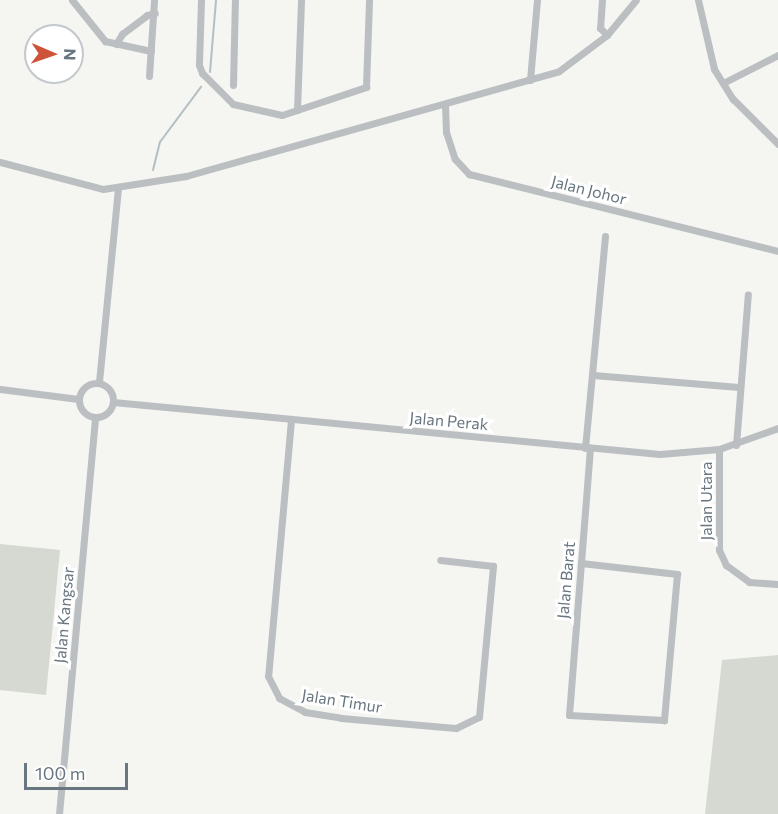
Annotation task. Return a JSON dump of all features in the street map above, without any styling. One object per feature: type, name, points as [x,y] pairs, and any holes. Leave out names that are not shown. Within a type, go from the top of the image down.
[{"type":"street","points":[[72,0],[101,38],[116,44],[151,51]]},
{"type":"street","points":[[149,76],[155,13],[154,0]]},
{"type":"street","points":[[199,0],[201,13],[200,70],[225,100],[282,115],[366,87],[369,0]]},
{"type":"street","points":[[233,85],[235,0]]},
{"type":"street","points":[[297,110],[301,0]]},
{"type":"street","points":[[530,80],[537,0]]},
{"type":"street","points":[[603,0],[600,28],[607,35]]},
{"type":"street","points":[[0,162],[78,184],[118,189],[164,181],[559,71],[607,35],[636,0]]},
{"type":"street","points":[[698,0],[714,69],[723,83],[777,144]]},
{"type":"street","points":[[116,44],[139,21],[155,13]]},
{"type":"street","points":[[723,83],[778,55]]},
{"type":"street","name":"Jalan Johor","points":[[445,104],[446,132],[455,159],[469,174],[778,251]]},
{"type":"street","points":[[99,382],[118,189]]},
{"type":"street","name":"Jalan Barat","points":[[581,563],[677,574],[664,720],[569,715],[605,236]]},
{"type":"street","points":[[736,445],[748,294]]},
{"type":"street","points":[[593,375],[739,387]]},
{"type":"street","points":[[99,382],[109,388],[113,402],[110,412],[95,418],[82,411],[78,399],[86,385],[99,382]]},
{"type":"street","points":[[0,389],[78,399]]},
{"type":"street","name":"Jalan Perak","points":[[113,402],[660,454],[719,449],[736,445],[778,428]]},
{"type":"street","name":"Jalan Kangsar","points":[[59,814],[95,418]]},
{"type":"street","name":"Jalan Timur","points":[[291,420],[268,676],[279,698],[305,712],[341,718],[456,728],[479,717],[493,566],[440,560]]},
{"type":"street","name":"Jalan Utara","points":[[719,449],[719,550],[726,565],[749,582],[778,584]]},
{"type":"shaded area","points":[[0,544],[60,550],[46,695],[0,690]]},
{"type":"shaded area","points":[[778,655],[778,814],[705,814],[722,660]]},
{"type":"waterway","points":[[210,72],[216,0]]},
{"type":"waterway","points":[[153,170],[160,142],[201,87]]}]
